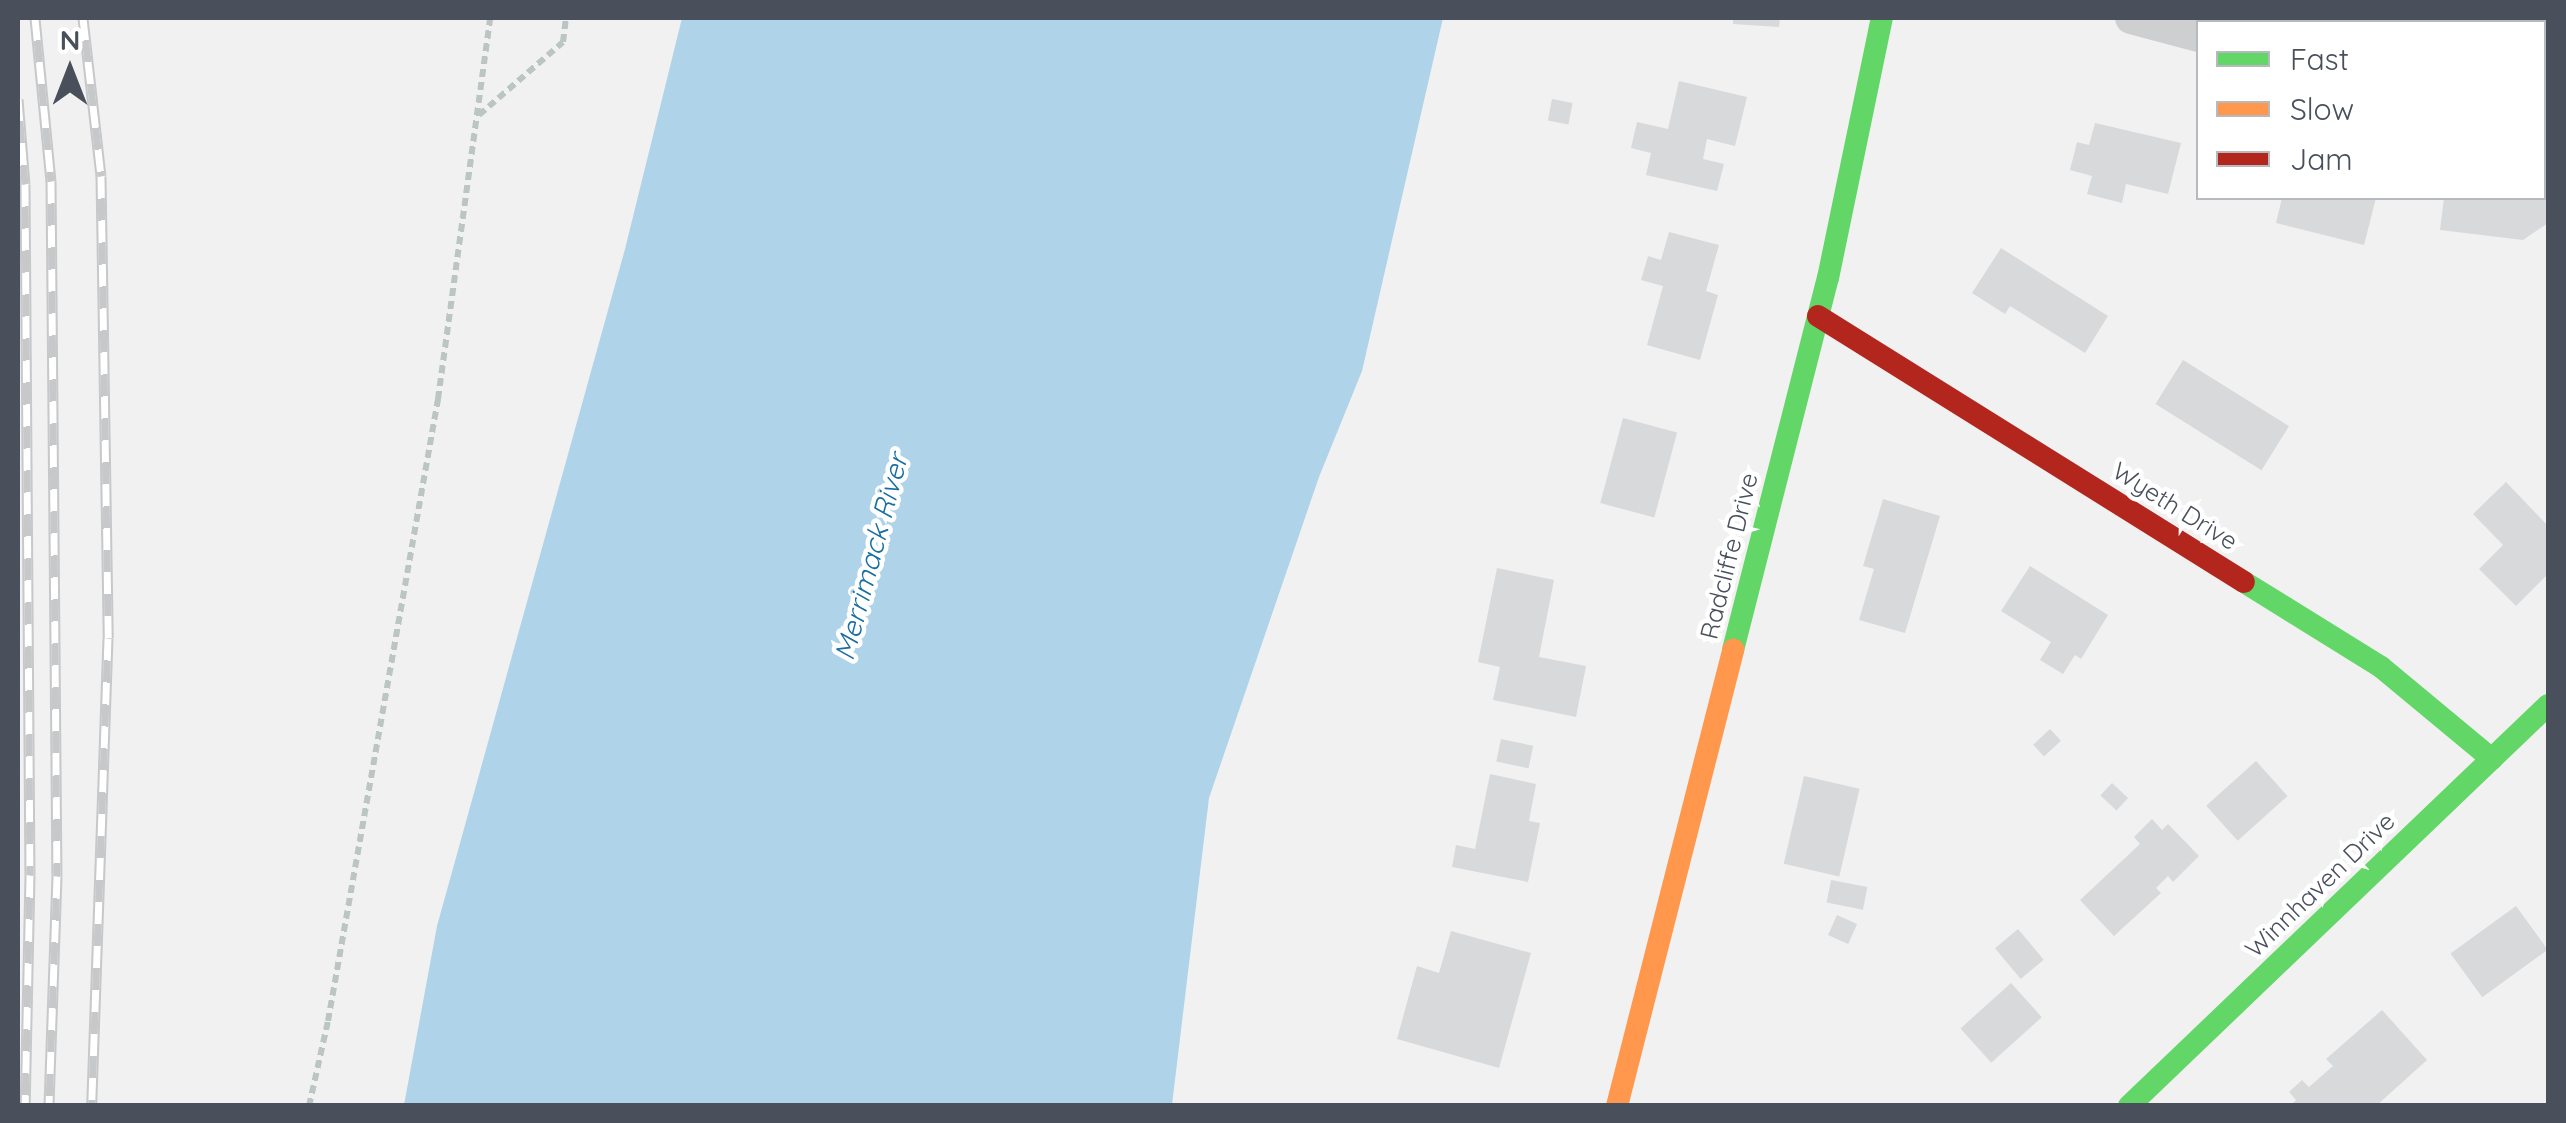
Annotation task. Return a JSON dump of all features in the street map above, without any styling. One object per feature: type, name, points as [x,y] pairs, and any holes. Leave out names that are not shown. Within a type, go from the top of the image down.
[{"type":"street","name":"Radcliffe Drive","points":[[1618,1106],[1818,316],[1882,18]]},
{"type":"street","points":[[2131,18],[2196,35]]},
{"type":"street","name":"Wyeth Drive","points":[[1818,316],[2367,658],[2492,759]]},
{"type":"street","name":"Winnhaven Drive","points":[[2130,1106],[2548,704]]},
{"type":"path","points":[[308,1106],[328,1020],[438,399],[490,18]]},
{"type":"path","points":[[478,116],[563,42],[566,18]]},
{"type":"water","name":"Merrimack River","points":[[682,18],[1443,18],[1362,371],[1319,477],[1209,798],[1172,1105],[404,1105],[437,926],[625,249]]},
{"type":"building","points":[[1733,18],[1780,18],[1779,27],[1733,24]]},
{"type":"building","points":[[1679,81],[1747,97],[1735,146],[1707,139],[1703,159],[1724,164],[1717,191],[1646,175],[1651,153],[1631,148],[1637,122],[1668,129]]},
{"type":"building","points":[[1552,99],[1573,103],[1568,125],[1548,121]]},
{"type":"building","points":[[2095,123],[2181,143],[2168,194],[2126,184],[2122,203],[2087,194],[2092,176],[2070,170],[2077,142],[2089,145]]},
{"type":"building","points":[[2546,174],[2548,223],[2523,240],[2440,230],[2444,200],[2546,200]]},
{"type":"building","points":[[2282,200],[2375,200],[2364,245],[2276,223]]},
{"type":"building","points":[[1669,232],[1719,245],[1706,291],[1718,295],[1700,360],[1647,345],[1663,286],[1641,280],[1648,256],[1661,260]]},
{"type":"building","points":[[2001,248],[2108,316],[2085,353],[2010,306],[2005,314],[1972,293]]},
{"type":"building","points":[[2183,360],[2289,426],[2261,470],[2155,404]]},
{"type":"building","points":[[1623,418],[1677,432],[1654,517],[1600,503]]},
{"type":"building","points":[[2506,482],[2548,526],[2548,574],[2516,606],[2479,569],[2503,545],[2473,514]]},
{"type":"building","points":[[1883,499],[1940,516],[1905,633],[1859,620],[1874,569],[1863,566]]},
{"type":"building","points":[[2030,566],[2108,615],[2081,659],[2075,655],[2063,674],[2040,660],[2051,642],[2001,611]]},
{"type":"building","points":[[1497,568],[1554,580],[1539,657],[1586,666],[1576,717],[1493,700],[1500,667],[1478,662]]},
{"type":"building","points":[[2050,729],[2061,741],[2044,756],[2033,745]]},
{"type":"building","points":[[1501,739],[1533,746],[1528,768],[1496,761]]},
{"type":"building","points":[[2256,761],[2287,796],[2238,841],[2206,806]]},
{"type":"building","points":[[1490,774],[1536,784],[1529,821],[1540,823],[1528,882],[1452,867],[1456,845],[1475,849]]},
{"type":"building","points":[[1804,776],[1860,789],[1839,877],[1784,864]]},
{"type":"building","points":[[2112,783],[2128,798],[2116,810],[2100,795]]},
{"type":"building","points":[[2152,819],[2162,830],[2168,824],[2199,856],[2173,882],[2168,876],[2156,888],[2161,893],[2114,936],[2080,900],[2140,844],[2134,837]]},
{"type":"building","points":[[1831,880],[1867,887],[1863,910],[1827,903]]},
{"type":"building","points":[[2516,906],[2548,950],[2482,997],[2450,954]]},
{"type":"building","points":[[1837,915],[1857,924],[1848,944],[1828,935]]},
{"type":"building","points":[[2018,929],[2044,960],[2021,979],[1995,948]]},
{"type":"building","points":[[1451,931],[1531,953],[1499,1068],[1397,1039],[1417,966],[1439,973]]},
{"type":"building","points":[[2011,983],[2042,1017],[1991,1063],[1960,1029]]},
{"type":"building","points":[[2382,1010],[2427,1060],[2376,1106],[2290,1106],[2296,1100],[2289,1092],[2302,1080],[2309,1087],[2333,1066],[2326,1059]]},
{"type":"railway","points":[[35,18],[51,181],[57,876],[49,1106]]},
{"type":"railway","points":[[83,18],[101,176],[108,638],[92,1106]]},
{"type":"railway","points":[[18,99],[25,184],[30,875],[25,1106]]},
{"type":"traffic: fast","points":[[1733,650],[1828,278],[1882,18]]},
{"type":"traffic: fast","points":[[2244,582],[2381,667],[2492,759]]},
{"type":"traffic: fast","points":[[2129,1106],[2548,705]]},
{"type":"traffic: slow","points":[[1617,1106],[1733,650]]},
{"type":"traffic: jam","points":[[1818,316],[2244,582]]}]
